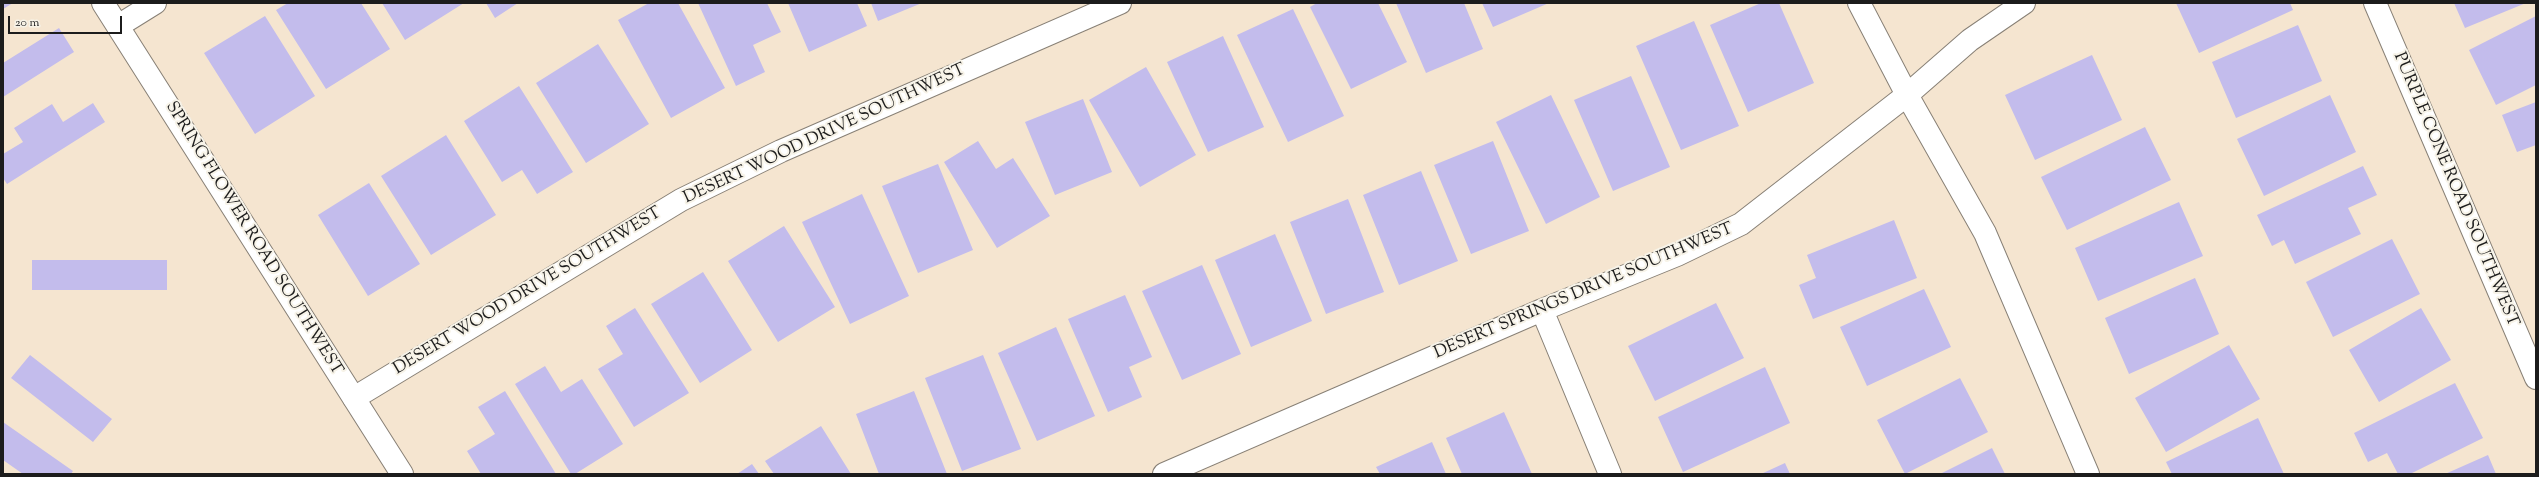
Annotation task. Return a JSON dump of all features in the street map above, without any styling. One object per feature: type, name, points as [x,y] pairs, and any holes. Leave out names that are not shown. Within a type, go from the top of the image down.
[{"type":"street","name":"SPRING FLOWER ROAD SOUTHWEST","points":[[103,3],[402,474]]},
{"type":"street","points":[[118,26],[155,3]]},
{"type":"street","name":"DESERT WOOD DRIVE SOUTHWEST","points":[[354,398],[681,200],[781,151],[1120,3]]},
{"type":"street","points":[[1859,3],[1907,95],[1985,234],[2088,474]]},
{"type":"street","name":"DESERT SPRINGS DRIVE SOUTHWEST","points":[[1164,474],[1542,310],[1677,255],[1740,224],[1907,95],[1970,40],[2024,3]]},
{"type":"street","name":"PURPLE CONE ROAD SOUTHWEST","points":[[2375,3],[2536,378]]},
{"type":"street","points":[[1542,310],[1610,474]]},
{"type":"building","points":[[3,3],[13,3],[3,9]]},
{"type":"building","points":[[288,3],[361,3],[390,49],[326,89],[276,10]]},
{"type":"building","points":[[382,3],[464,3],[405,40]]},
{"type":"building","points":[[486,3],[518,3],[495,18]]},
{"type":"building","points":[[649,3],[678,3],[725,88],[671,118],[618,20]]},
{"type":"building","points":[[698,3],[767,3],[781,32],[753,45],[765,72],[736,86]]},
{"type":"building","points":[[788,3],[857,3],[867,26],[809,52]]},
{"type":"building","points":[[871,3],[922,3],[878,21]]},
{"type":"building","points":[[1317,3],[1378,3],[1407,62],[1351,89],[1310,7]]},
{"type":"building","points":[[1396,3],[1464,3],[1483,49],[1426,73]]},
{"type":"building","points":[[1482,3],[1549,3],[1493,27]]},
{"type":"building","points":[[1761,3],[1779,3],[1814,83],[1748,112],[1710,25]]},
{"type":"building","points":[[2176,3],[2290,3],[2293,10],[2199,53]]},
{"type":"building","points":[[2454,3],[2526,3],[2465,28]]},
{"type":"building","points":[[1293,9],[1344,116],[1288,142],[1237,35]]},
{"type":"building","points":[[265,16],[315,96],[255,134],[204,53]]},
{"type":"building","points":[[2536,16],[2536,85],[2496,105],[2469,50]]},
{"type":"building","points":[[1694,21],[1739,126],[1681,150],[1636,46]]},
{"type":"building","points":[[2298,25],[2322,81],[2236,118],[2212,62]]},
{"type":"building","points":[[59,28],[74,52],[3,97],[3,63]]},
{"type":"building","points":[[1223,36],[1264,127],[1208,152],[1167,62]]},
{"type":"building","points":[[598,44],[649,124],[586,163],[536,83]]},
{"type":"building","points":[[2092,55],[2122,120],[2035,160],[2005,95]]},
{"type":"building","points":[[1146,67],[1196,155],[1140,187],[1089,100]]},
{"type":"building","points":[[1631,76],[1670,167],[1613,191],[1574,100]]},
{"type":"building","points":[[519,86],[573,172],[537,194],[522,170],[502,182],[464,121]]},
{"type":"building","points":[[1551,95],[1600,197],[1546,224],[1496,122]]},
{"type":"building","points":[[2330,95],[2356,152],[2264,196],[2237,139]]},
{"type":"building","points":[[1083,99],[1112,172],[1055,195],[1025,122]]},
{"type":"building","points":[[2536,102],[2536,145],[2517,152],[2502,115]]},
{"type":"building","points":[[93,103],[105,122],[7,184],[3,178],[3,154],[23,142],[14,128],[52,104],[63,122]]},
{"type":"building","points":[[2145,127],[2171,180],[2067,230],[2041,177]]},
{"type":"building","points":[[446,135],[496,215],[431,255],[381,176]]},
{"type":"building","points":[[978,141],[996,169],[1013,158],[1050,216],[997,248],[944,162]]},
{"type":"building","points":[[1493,141],[1529,231],[1471,254],[1434,165]]},
{"type":"building","points":[[938,164],[973,250],[918,273],[882,186]]},
{"type":"building","points":[[2363,166],[2377,195],[2348,208],[2361,234],[2295,264],[2284,240],[2272,246],[2257,215]]},
{"type":"building","points":[[1421,171],[1458,261],[1399,285],[1363,195]]},
{"type":"building","points":[[369,183],[420,264],[368,296],[318,215]]},
{"type":"building","points":[[862,194],[909,296],[850,324],[802,222]]},
{"type":"building","points":[[1348,199],[1384,292],[1326,314],[1290,222]]},
{"type":"building","points":[[2179,202],[2203,256],[2098,301],[2075,248]]},
{"type":"building","points":[[1894,220],[1917,278],[1813,319],[1799,285],[1816,278],[1807,255]]},
{"type":"building","points":[[784,226],[835,307],[778,342],[728,261]]},
{"type":"building","points":[[1275,234],[1312,321],[1251,347],[1215,260]]},
{"type":"building","points":[[2392,239],[2420,294],[2333,337],[2306,282]]},
{"type":"building","points":[[32,260],[167,260],[167,290],[32,290]]},
{"type":"building","points":[[1202,265],[1241,354],[1182,380],[1142,291]]},
{"type":"building","points":[[703,272],[752,350],[700,383],[651,304]]},
{"type":"building","points":[[2195,278],[2219,334],[2129,374],[2105,318]]},
{"type":"building","points":[[1924,289],[1951,347],[1867,386],[1840,327]]},
{"type":"building","points":[[1125,295],[1152,357],[1129,367],[1142,397],[1108,412],[1068,319]]},
{"type":"building","points":[[1716,303],[1744,358],[1655,401],[1628,346]]},
{"type":"building","points":[[635,308],[689,393],[634,427],[598,369],[623,354],[606,326]]},
{"type":"building","points":[[2421,308],[2451,360],[2379,402],[2349,350]]},
{"type":"building","points":[[1056,327],[1095,416],[1037,441],[998,353]]},
{"type":"building","points":[[2229,345],[2260,399],[2166,452],[2135,398]]},
{"type":"building","points":[[30,355],[112,419],[93,442],[11,378]]},
{"type":"building","points":[[983,355],[1021,449],[962,471],[925,378]]},
{"type":"building","points":[[545,366],[561,392],[582,379],[623,444],[575,474],[571,474],[515,384]]},
{"type":"building","points":[[1765,367],[1790,423],[1683,472],[1658,417]]},
{"type":"building","points":[[1960,378],[1988,432],[1905,474],[1877,420]]},
{"type":"building","points":[[2455,383],[2483,438],[2410,474],[2398,474],[2387,453],[2368,462],[2354,433]]},
{"type":"building","points":[[505,391],[556,474],[481,474],[467,451],[495,434],[478,407]]},
{"type":"building","points":[[914,391],[947,474],[879,474],[856,414]]},
{"type":"building","points":[[1504,412],[1532,474],[1462,474],[1446,438]]},
{"type":"building","points":[[2258,418],[2284,474],[2172,474],[2166,462]]},
{"type":"building","points":[[3,422],[73,471],[71,474],[23,474],[3,460]]},
{"type":"building","points":[[821,426],[851,474],[774,474],[765,461]]},
{"type":"building","points":[[1432,442],[1446,474],[1380,474],[1376,467]]},
{"type":"building","points":[[1992,448],[2005,474],[1940,474]]},
{"type":"building","points":[[2488,455],[2496,474],[2445,474]]},
{"type":"building","points":[[1785,463],[1790,474],[1761,474]]},
{"type":"building","points":[[752,464],[759,474],[737,474]]}]
